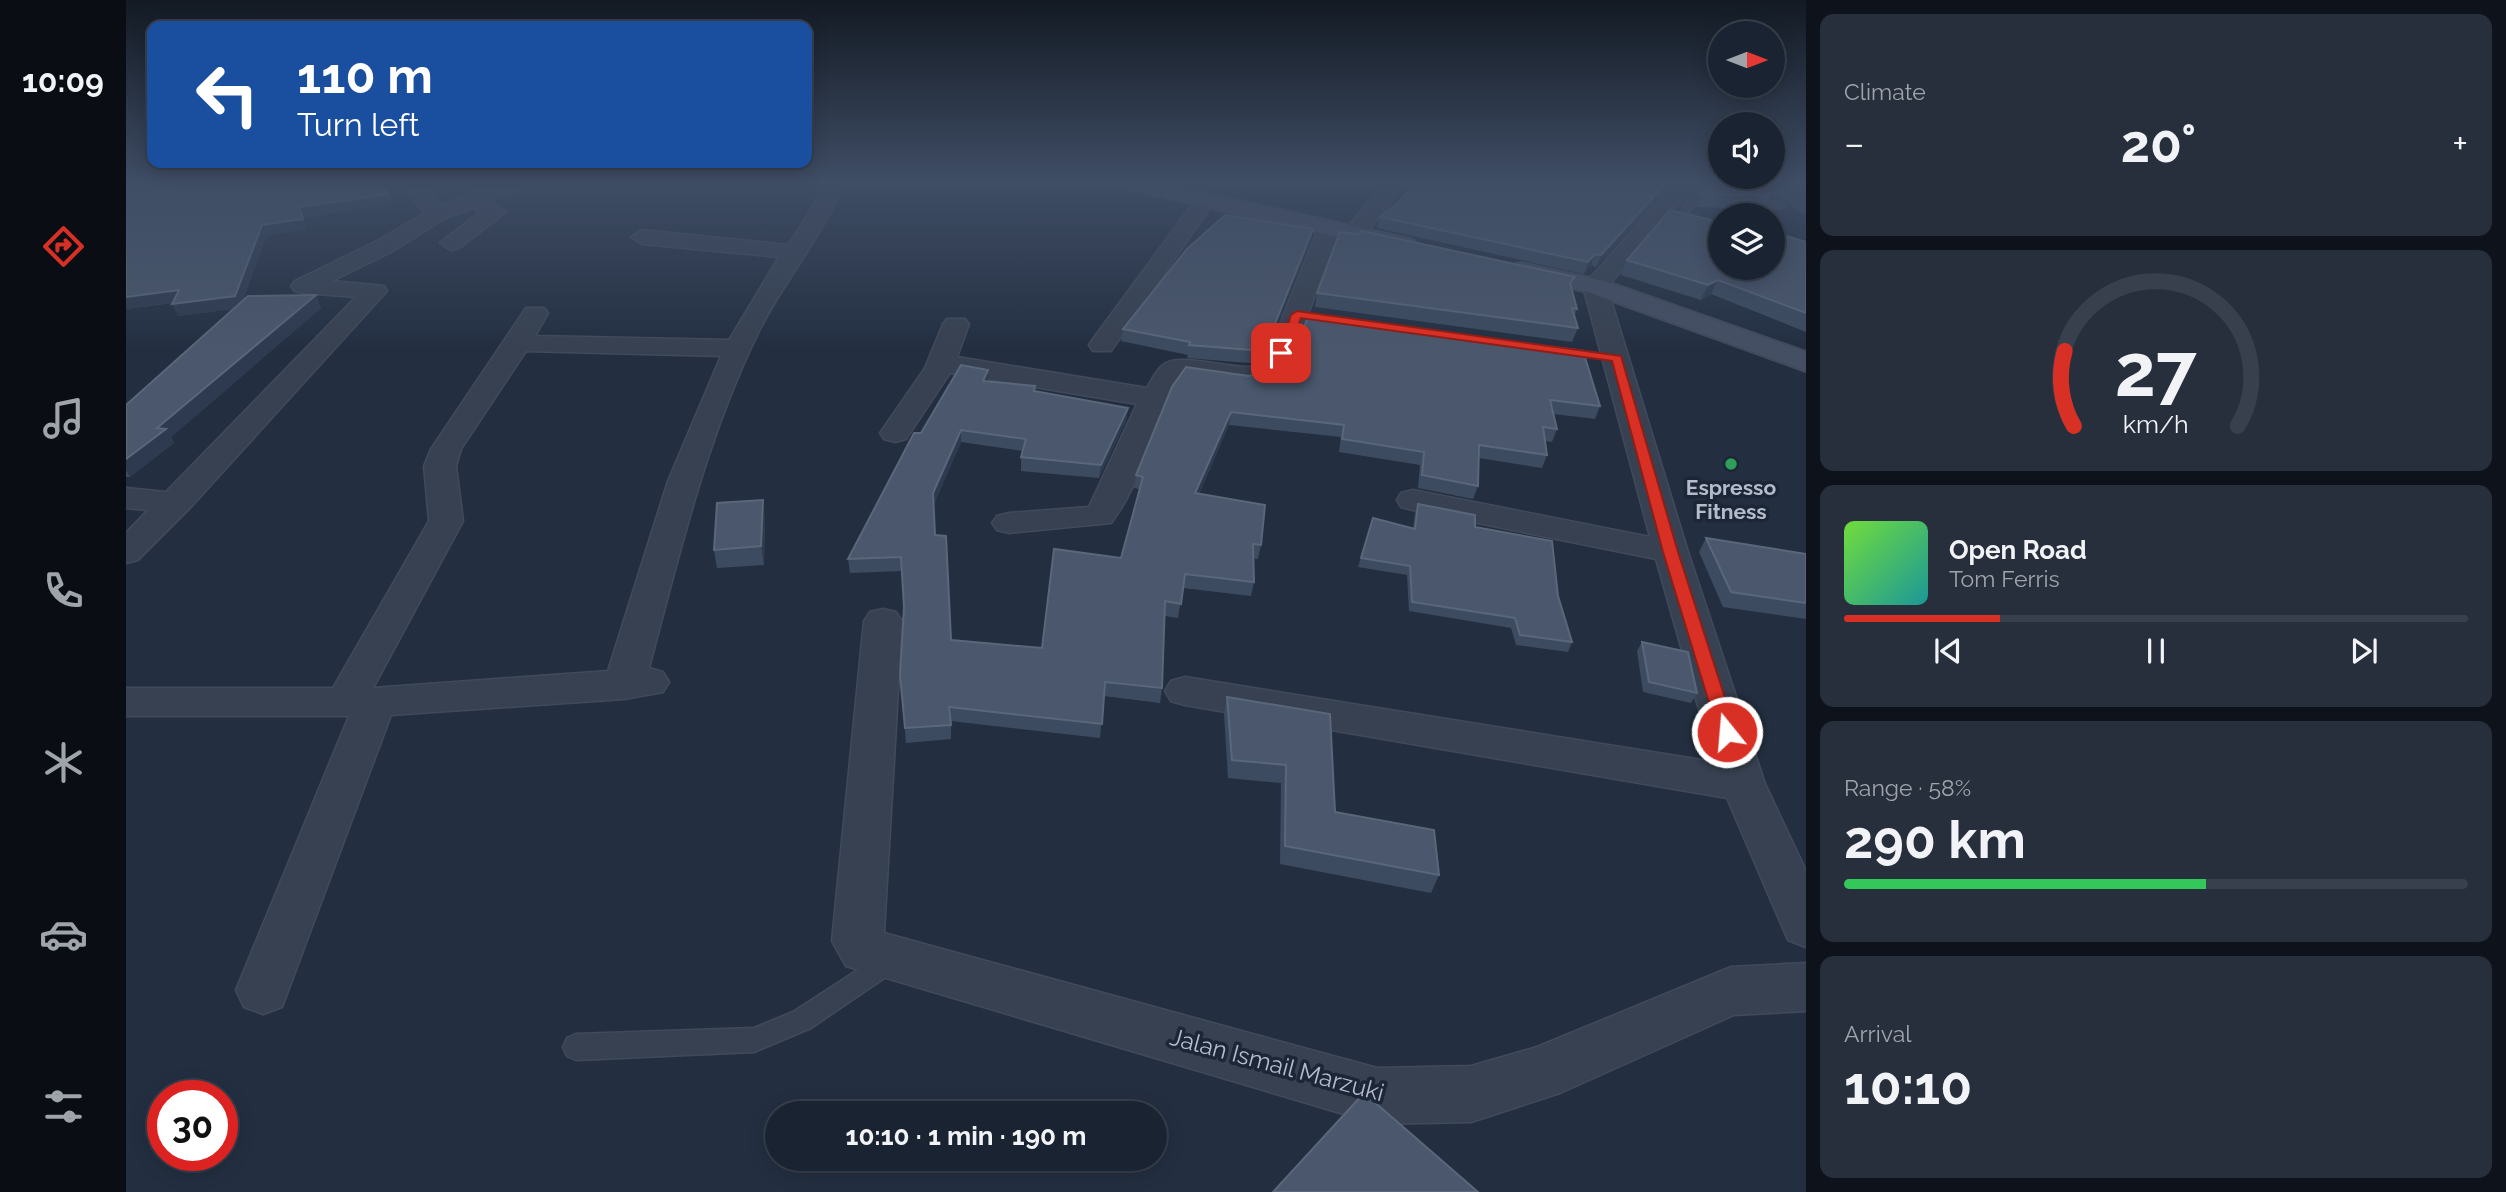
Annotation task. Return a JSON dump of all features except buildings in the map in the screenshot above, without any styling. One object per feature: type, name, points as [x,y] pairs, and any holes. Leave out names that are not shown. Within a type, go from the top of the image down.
[{"type":"street","points":[[126,553],[375,292],[305,288],[304,284],[399,238]]},
{"type":"street","points":[[451,243],[458,238]]},
{"type":"street","points":[[649,238],[792,251]]},
{"type":"street","points":[[126,702],[360,702],[637,683],[684,477],[735,348],[801,238]]},
{"type":"street","points":[[1101,345],[1178,238]]},
{"type":"street","points":[[1009,523],[1099,516],[1107,506],[1154,398],[1173,370],[1177,368],[1247,378],[1274,372],[1310,316],[1339,238]]},
{"type":"street","points":[[1372,238],[1421,248]]},
{"type":"street","points":[[1636,238],[1595,286],[1604,357],[1671,552],[1743,783],[1806,925]]},
{"type":"street","points":[[1501,266],[1595,286],[1802,357]]},
{"type":"street","points":[[264,990],[360,702],[446,521],[440,466],[446,449],[518,343],[535,313]]},
{"type":"street","points":[[895,433],[941,363],[956,324]]},
{"type":"street","points":[[518,343],[735,348]]},
{"type":"street","points":[[941,363],[1154,398]]},
{"type":"street","points":[[126,498],[176,503]]},
{"type":"street","points":[[1413,500],[1671,552]]},
{"type":"street","points":[[879,954],[858,941],[883,621]]},
{"type":"street","points":[[1185,691],[1743,783]]},
{"type":"street","name":"Jalan Ismail Marzuki","points":[[879,954],[1377,1096],[1471,1094],[1540,1074],[1731,991],[1806,987]]},
{"type":"lane","points":[[576,1047],[754,1040],[802,1020],[879,954]]},
{"type":"place","name":"Espresso Fitness","points":[[1731,464]]},
{"type":"route","points":[[1281,353],[1297,315],[1617,358],[1671,552],[1727,732]]}]
